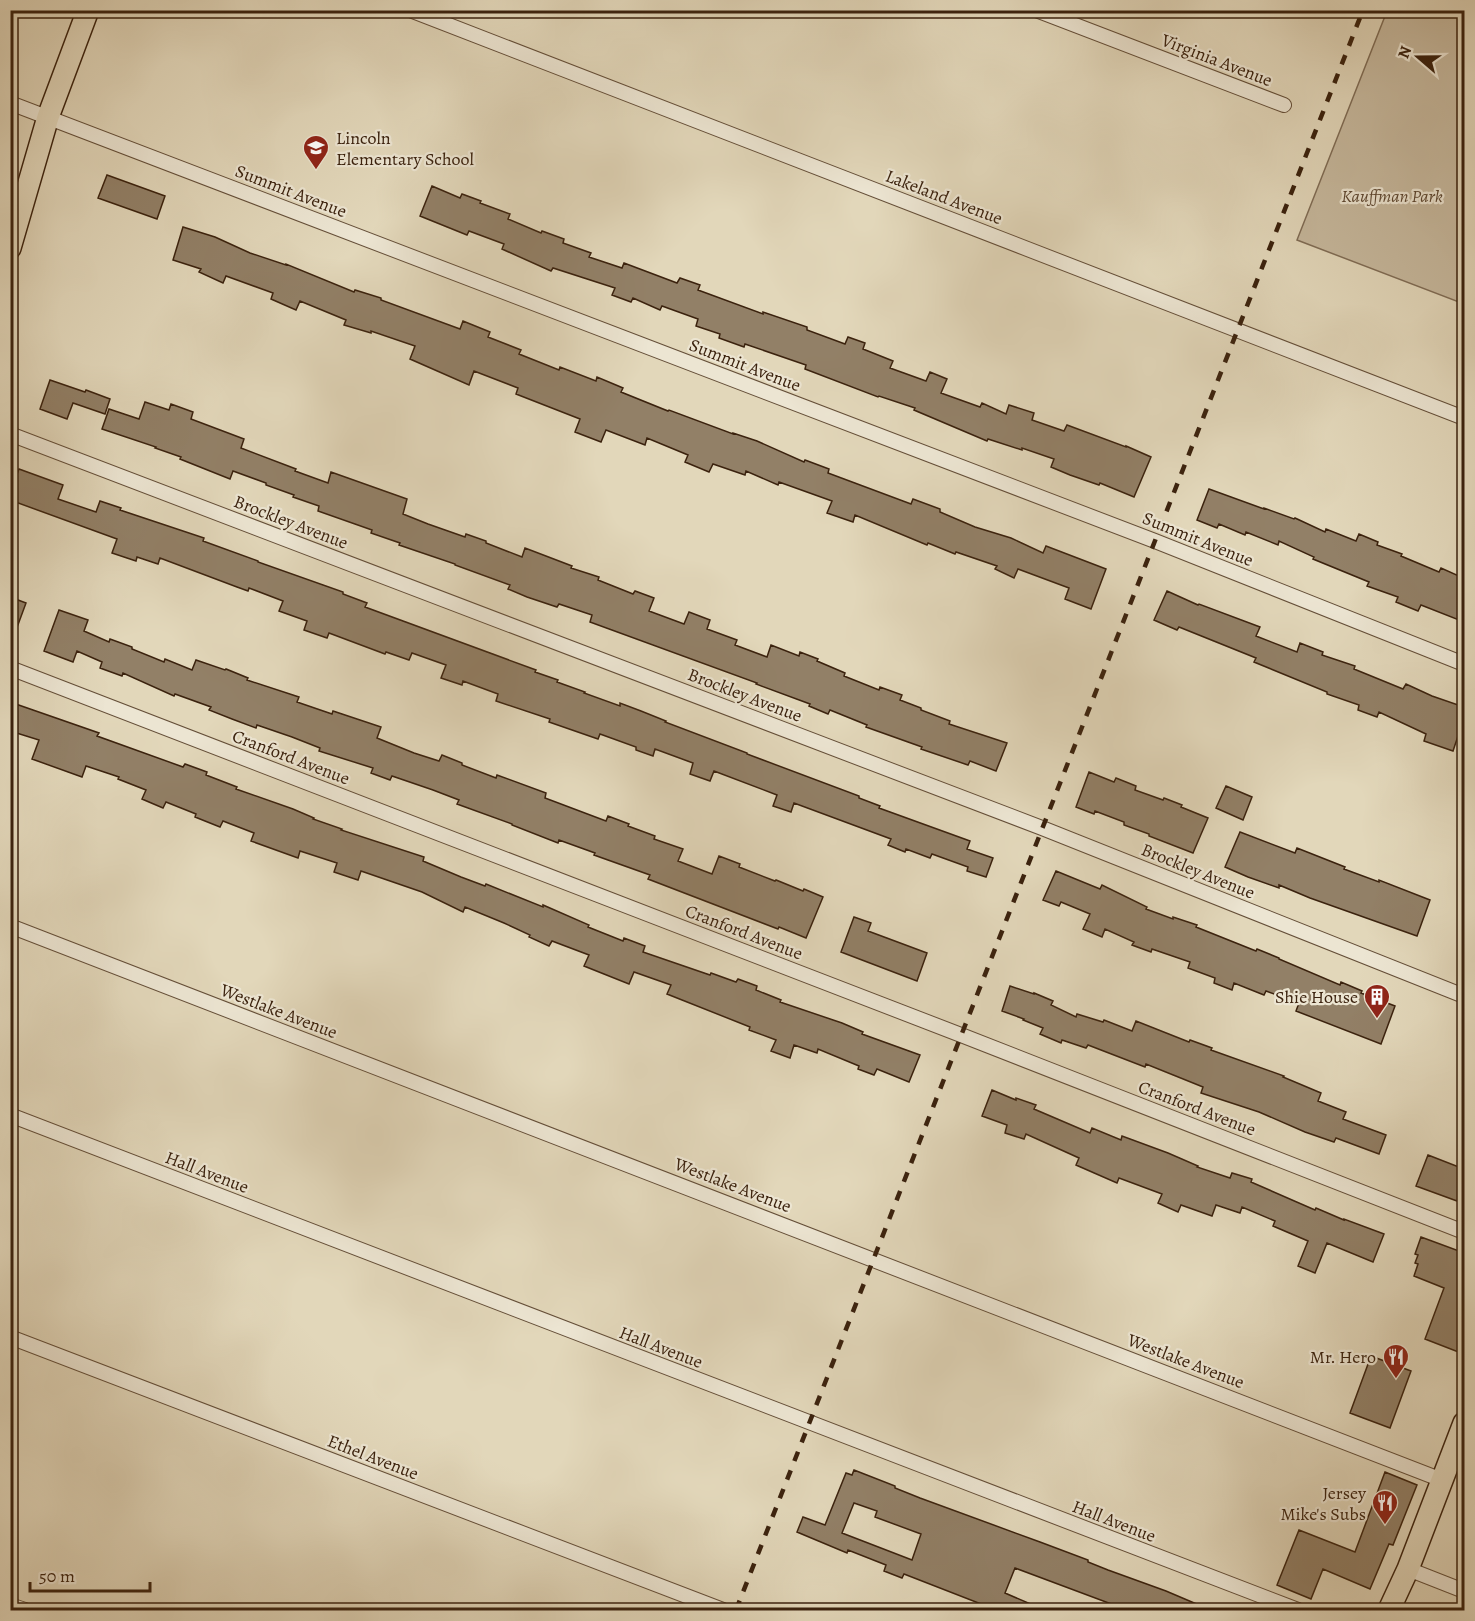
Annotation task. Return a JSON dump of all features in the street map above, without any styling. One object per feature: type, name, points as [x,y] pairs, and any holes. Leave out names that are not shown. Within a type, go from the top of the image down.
[{"type":"main road","points":[[10,248],[48,117],[88,10]]},
{"type":"main road","points":[[1389,1611],[1408,1569],[1464,1424]]},
{"type":"street","name":"Lakeland Avenue","points":[[410,10],[1464,418]]},
{"type":"street","name":"Virginia Avenue","points":[[1036,10],[1284,105]]},
{"type":"street","name":"Summit Avenue","points":[[10,102],[1143,536],[1464,664]]},
{"type":"street","name":"Brockley Avenue","points":[[10,434],[1042,828],[1464,996]]},
{"type":"street","name":"Cranford Avenue","points":[[10,668],[1464,1232]]},
{"type":"street","name":"Westlake Avenue","points":[[10,926],[1442,1480]]},
{"type":"street","name":"Hall Avenue","points":[[10,1115],[1298,1611]]},
{"type":"street","name":"Ethel Avenue","points":[[10,1337],[723,1611]]},
{"type":"street","points":[[1408,1569],[1464,1591]]},
{"type":"street","points":[[10,1605],[25,1611]]},
{"type":"green space","name":"Kauffman Park","points":[[1387,11],[1464,11],[1464,304],[1297,240]]},
{"type":"building","points":[[107,175],[165,196],[157,219],[98,198]]},
{"type":"building","points":[[432,186],[460,198],[462,194],[510,214],[508,219],[541,233],[542,231],[564,239],[563,243],[591,253],[589,257],[622,268],[624,263],[677,283],[680,278],[700,285],[698,290],[763,314],[763,312],[807,327],[807,330],[845,344],[848,337],[865,343],[863,349],[893,361],[890,368],[926,381],[930,372],[947,379],[941,393],[980,407],[982,403],[1006,414],[1009,405],[1034,413],[1032,420],[1064,431],[1067,425],[1151,457],[1134,497],[1100,483],[1099,485],[1070,475],[1051,467],[1054,459],[1022,448],[1022,450],[988,439],[987,441],[914,410],[915,408],[878,397],[805,369],[806,365],[745,344],[744,347],[719,338],[720,334],[696,326],[698,319],[662,306],[660,310],[633,298],[631,302],[612,295],[615,288],[553,268],[551,271],[502,249],[504,244],[469,231],[467,235],[420,216]]},
{"type":"building","points":[[183,227],[215,237],[250,253],[286,264],[354,292],[355,290],[381,298],[381,300],[460,329],[463,321],[490,332],[488,337],[521,350],[519,354],[559,370],[560,367],[596,381],[597,377],[623,388],[621,392],[668,411],[757,441],[804,462],[805,460],[829,469],[828,473],[911,504],[913,499],[940,509],[940,512],[975,527],[1011,538],[1043,553],[1046,546],[1106,569],[1091,609],[1065,599],[1069,588],[1018,569],[1014,578],[995,569],[997,566],[956,552],[955,554],[928,543],[927,545],[855,515],[853,522],[827,513],[832,501],[779,482],[778,485],[746,471],[745,475],[713,464],[709,472],[685,462],[688,455],[647,438],[645,445],[606,430],[601,442],[575,432],[580,419],[516,394],[518,388],[474,371],[469,385],[410,359],[415,346],[371,331],[371,333],[344,325],[346,320],[300,301],[296,310],[271,299],[273,293],[226,276],[223,283],[199,272],[201,269],[173,260]]},
{"type":"building","points":[[50,380],[110,399],[105,414],[73,403],[67,419],[40,409]]},
{"type":"building","points":[[145,402],[169,410],[171,404],[193,412],[191,419],[244,439],[241,448],[296,469],[295,471],[328,483],[331,472],[407,499],[403,514],[428,524],[465,537],[466,534],[486,541],[486,543],[522,557],[525,548],[572,566],[571,568],[599,577],[598,580],[633,594],[635,591],[654,598],[649,611],[684,624],[689,612],[710,620],[707,629],[737,640],[735,645],[767,657],[771,645],[799,656],[800,652],[845,673],[844,676],[879,690],[880,687],[902,695],[900,700],[950,721],[949,724],[1007,743],[996,771],[970,761],[968,765],[921,749],[922,747],[866,727],[867,725],[830,710],[828,714],[809,706],[810,704],[757,683],[590,622],[592,615],[527,597],[508,589],[510,585],[399,545],[400,543],[371,533],[372,530],[318,511],[319,506],[293,497],[294,495],[266,485],[266,483],[233,471],[230,479],[156,447],[102,429],[109,409],[139,419]]},
{"type":"building","points":[[19,469],[63,485],[58,499],[96,512],[100,501],[204,538],[203,541],[343,592],[343,594],[367,603],[365,607],[536,670],[535,672],[584,693],[641,711],[859,796],[859,798],[880,806],[879,808],[970,841],[967,849],[993,858],[986,877],[967,871],[968,867],[932,854],[930,858],[906,849],[905,852],[888,845],[891,839],[794,803],[791,812],[773,806],[777,795],[714,771],[710,781],[690,774],[693,763],[655,749],[653,756],[600,734],[598,739],[549,722],[550,719],[496,701],[498,694],[463,681],[462,685],[441,678],[446,665],[412,653],[409,660],[386,652],[385,654],[329,633],[327,638],[304,630],[307,621],[279,611],[283,601],[249,588],[248,591],[160,558],[158,564],[137,557],[136,561],[112,553],[117,539],[10,500],[10,493]]},
{"type":"building","points":[[1209,489],[1295,518],[1325,532],[1326,529],[1356,541],[1359,534],[1378,542],[1377,545],[1439,572],[1441,568],[1459,576],[1458,578],[1464,580],[1464,622],[1421,605],[1418,611],[1396,602],[1398,597],[1367,586],[1369,582],[1313,559],[1314,557],[1279,541],[1278,545],[1246,532],[1245,535],[1219,524],[1217,528],[1197,520]]},
{"type":"building","points":[[1167,591],[1198,605],[1260,627],[1256,636],[1297,652],[1300,643],[1323,652],[1322,655],[1355,666],[1354,669],[1403,689],[1406,684],[1464,707],[1464,718],[1453,751],[1424,741],[1426,734],[1379,712],[1377,717],[1358,710],[1359,705],[1327,694],[1327,692],[1254,662],[1256,658],[1179,627],[1177,630],[1154,620]]},
{"type":"building","points":[[10,597],[26,603],[12,641],[10,640]]},
{"type":"building","points":[[59,610],[88,620],[84,631],[109,642],[110,639],[164,662],[165,659],[192,670],[196,660],[226,669],[248,678],[247,680],[299,697],[297,702],[381,727],[377,738],[414,753],[439,761],[442,755],[496,778],[497,775],[546,793],[545,798],[606,821],[608,816],[629,824],[628,826],[655,836],[654,839],[683,849],[678,861],[712,874],[719,856],[740,864],[739,867],[823,897],[806,938],[779,927],[778,929],[648,879],[650,875],[594,855],[595,853],[559,840],[558,843],[457,804],[459,800],[392,776],[390,780],[371,773],[373,768],[319,751],[320,748],[292,737],[232,719],[209,710],[211,707],[175,694],[174,696],[123,673],[122,676],[100,668],[102,662],[77,651],[73,662],[44,651]]},
{"type":"building","points":[[10,702],[99,733],[97,736],[183,767],[185,764],[207,772],[206,775],[237,787],[236,789],[293,809],[341,830],[424,857],[423,861],[461,877],[485,886],[486,884],[543,907],[543,905],[623,941],[624,938],[645,946],[643,952],[710,975],[711,973],[736,982],[738,979],[757,986],[756,990],[781,1000],[780,1002],[842,1023],[863,1032],[862,1034],[920,1055],[909,1082],[877,1069],[874,1075],[858,1069],[859,1066],[818,1049],[817,1053],[794,1045],[790,1058],[771,1051],[776,1040],[749,1030],[750,1027],[667,994],[671,985],[634,972],[629,984],[584,966],[589,955],[552,941],[549,946],[529,937],[530,935],[465,907],[463,912],[422,892],[361,871],[358,880],[334,872],[337,863],[300,851],[298,858],[251,841],[254,833],[223,821],[220,827],[166,802],[163,808],[142,799],[146,790],[118,779],[119,777],[86,766],[82,777],[32,759],[39,740],[10,731]]},
{"type":"building","points":[[1089,772],[1114,782],[1116,778],[1136,786],[1135,790],[1163,800],[1164,798],[1208,818],[1193,853],[1124,825],[1124,822],[1095,811],[1094,814],[1076,807]]},
{"type":"building","points":[[1226,786],[1252,797],[1243,820],[1216,808]]},
{"type":"building","points":[[1240,832],[1295,853],[1297,848],[1345,867],[1344,869],[1430,900],[1417,936],[1225,867]]},
{"type":"building","points":[[1056,871],[1100,889],[1102,885],[1147,907],[1146,909],[1197,925],[1196,927],[1256,951],[1257,949],[1340,985],[1341,982],[1362,991],[1361,993],[1395,1006],[1381,1044],[1296,1011],[1299,1003],[1266,991],[1264,995],[1234,983],[1232,990],[1214,983],[1215,978],[1188,968],[1190,962],[1132,945],[1134,942],[1105,929],[1102,937],[1083,929],[1090,914],[1061,902],[1059,906],[1043,900]]},
{"type":"building","points":[[854,917],[871,923],[868,931],[927,953],[917,981],[841,952]]},
{"type":"building","points":[[1010,986],[1053,1001],[1051,1005],[1076,1017],[1077,1014],[1103,1022],[1104,1020],[1132,1031],[1136,1021],[1284,1076],[1321,1093],[1318,1101],[1346,1112],[1343,1119],[1386,1135],[1379,1154],[1336,1138],[1334,1142],[1259,1112],[1201,1093],[1203,1087],[1146,1064],[1145,1067],[1088,1045],[1086,1048],[1062,1040],[1061,1043],[1040,1034],[1043,1028],[1002,1011]]},
{"type":"building","points":[[992,1090],[1036,1105],[1034,1109],[1090,1133],[1092,1128],[1121,1140],[1122,1136],[1230,1178],[1232,1173],[1252,1179],[1251,1182],[1315,1210],[1316,1208],[1384,1234],[1373,1262],[1327,1243],[1315,1273],[1298,1266],[1308,1241],[1273,1226],[1275,1221],[1242,1207],[1240,1213],[1216,1205],[1212,1216],[1181,1205],[1178,1212],[1158,1203],[1162,1194],[1119,1178],[1117,1183],[1076,1165],[1079,1158],[1026,1134],[1024,1139],[1005,1133],[1007,1125],[982,1116]]},
{"type":"building","points":[[1428,1155],[1464,1169],[1464,1183],[1457,1201],[1416,1186]]},
{"type":"building","points":[[1421,1237],[1459,1251],[1459,1254],[1464,1256],[1464,1343],[1461,1353],[1425,1339],[1444,1288],[1414,1276],[1418,1264],[1415,1263],[1418,1255],[1415,1254]]},
{"type":"building","points":[[1371,1356],[1411,1371],[1390,1428],[1350,1413]]},
{"type":"building","points":[[854,1470],[920,1498],[1088,1560],[1088,1562],[1213,1611],[1130,1611],[1015,1568],[1005,1593],[1047,1611],[999,1611],[904,1574],[902,1578],[884,1571],[886,1565],[848,1550],[847,1553],[797,1532],[803,1517],[825,1525],[846,1473],[852,1475]],"holes":[[[854,1503],[877,1511],[875,1517],[921,1534],[912,1560],[842,1533]]]},
{"type":"building","points":[[1385,1472],[1417,1485],[1393,1545],[1389,1544],[1370,1589],[1323,1569],[1311,1599],[1277,1585],[1299,1530],[1355,1552]]},
{"type":"railway","points":[[736,1610],[1363,10]]},
{"type":"place","name":"Lincoln Elementary School","points":[[316,171]]},
{"type":"place","name":"Shie House","points":[[1377,1020]]},
{"type":"place","name":"Mr. Hero","points":[[1396,1380]]},
{"type":"place","name":"Jersey Mike's Subs","points":[[1385,1526]]}]
